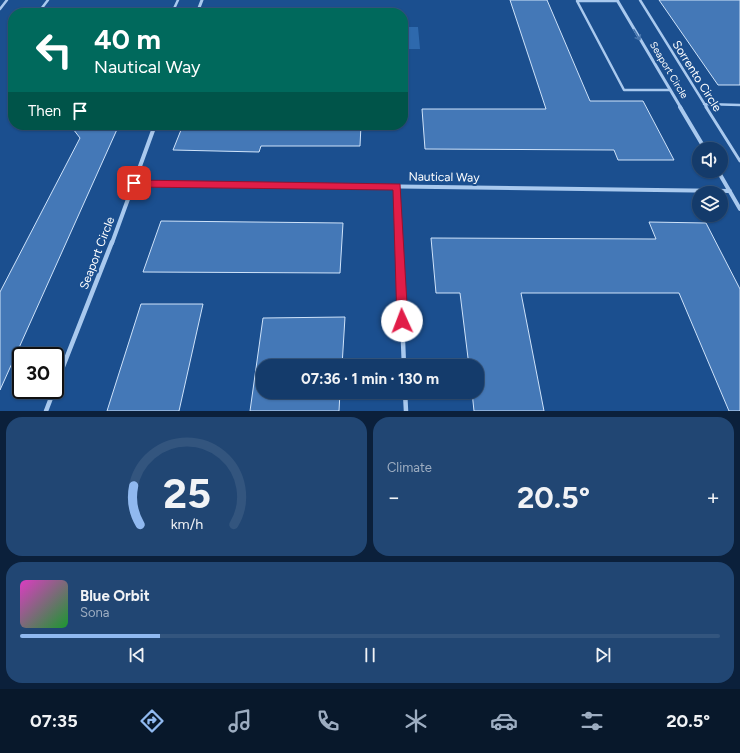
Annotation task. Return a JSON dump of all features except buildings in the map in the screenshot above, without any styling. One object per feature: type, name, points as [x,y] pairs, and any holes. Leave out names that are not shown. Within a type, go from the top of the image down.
[{"type":"street","name":"Seaport Circle","points":[[617,0],[701,142]]},
{"type":"street","name":"Seaport Circle","points":[[64,363],[153,130]]},
{"type":"street","points":[[722,178],[740,208]]},
{"type":"street","name":"Nautical Way","points":[[134,183],[730,191]]},
{"type":"street","points":[[397,187],[404,359]]},
{"type":"street","name":"Seaport Circle","points":[[46,411],[50,399]]},
{"type":"street","points":[[405,399],[406,411]]},
{"type":"lane","points":[[0,9],[8,0]]},
{"type":"lane","points":[[42,8],[48,0]]},
{"type":"lane","points":[[617,0],[577,2],[624,90],[670,90]]},
{"type":"lane","name":"Sorrento Circle","points":[[640,0],[740,161]]},
{"type":"lane","points":[[704,104],[740,104]]},
{"type":"shaded area","points":[[408,27],[418,27],[420,49],[408,49]]},
{"type":"route","points":[[134,183],[397,187],[402,321]]}]
